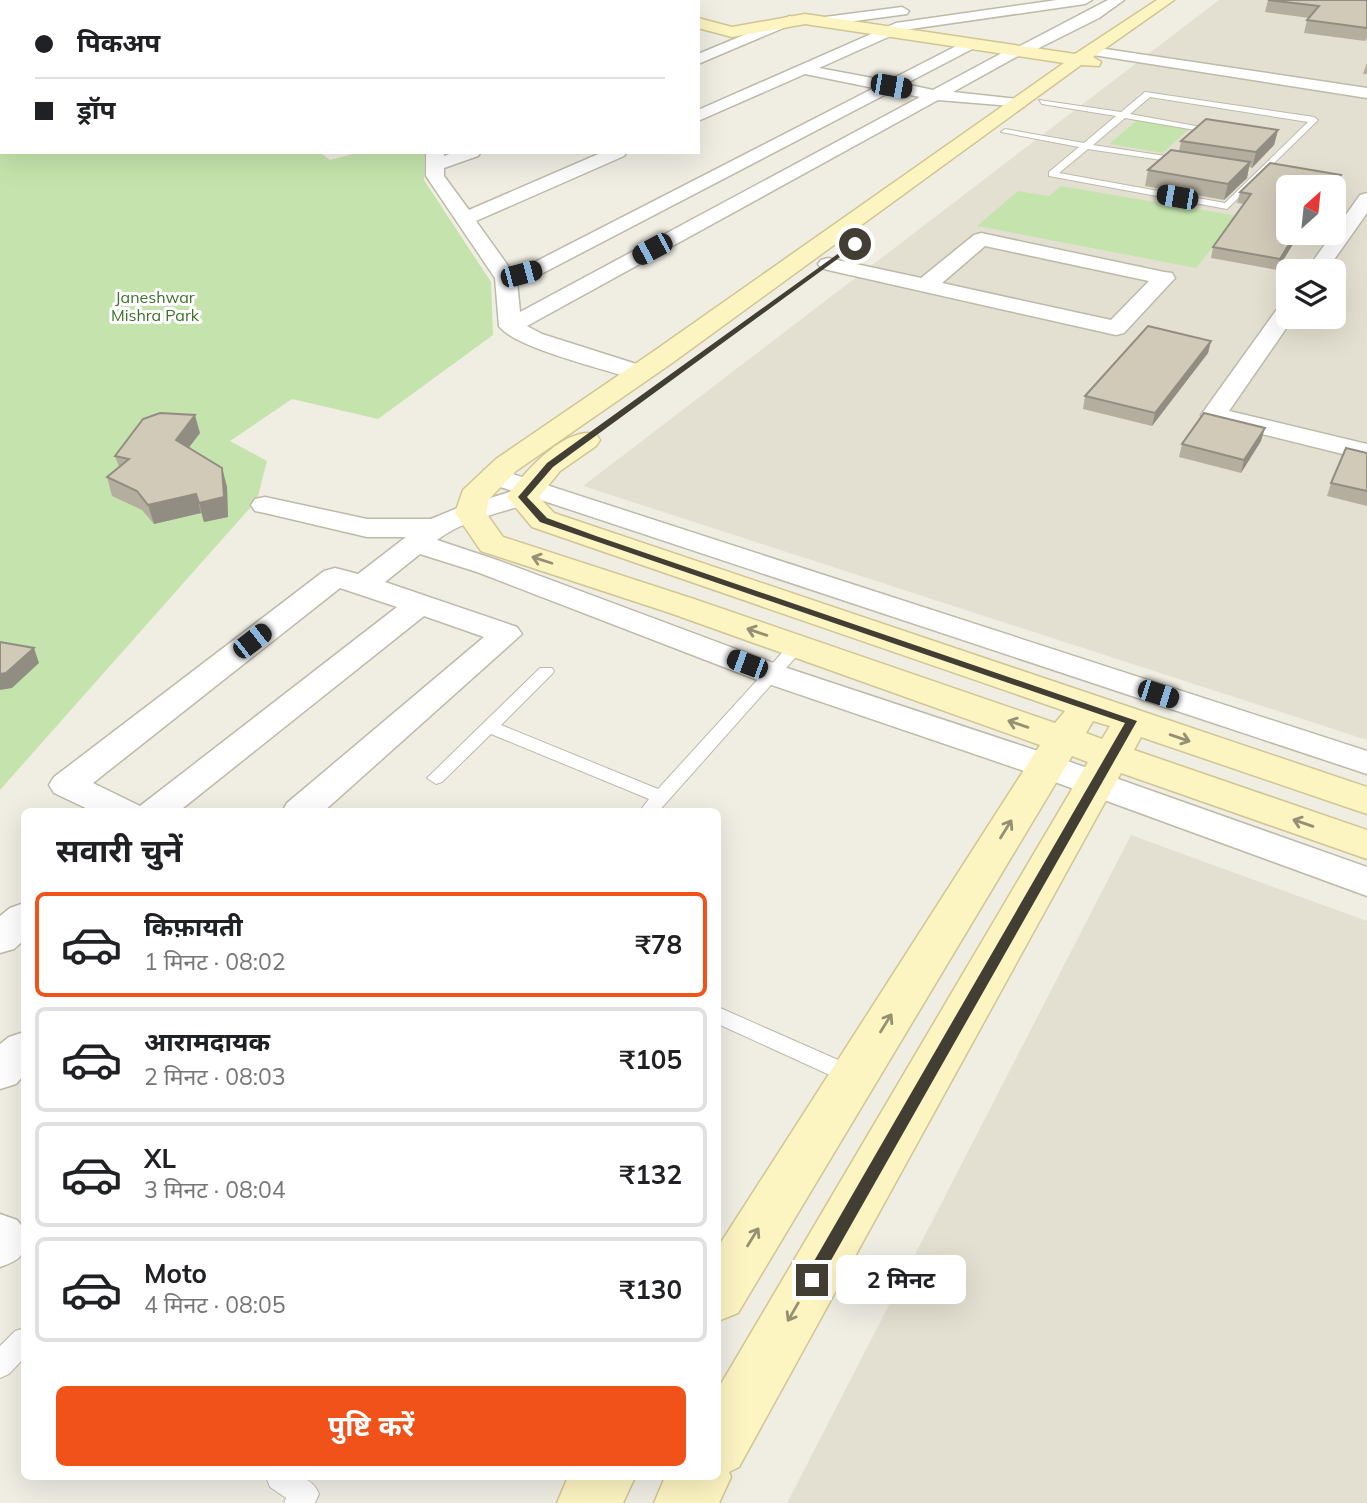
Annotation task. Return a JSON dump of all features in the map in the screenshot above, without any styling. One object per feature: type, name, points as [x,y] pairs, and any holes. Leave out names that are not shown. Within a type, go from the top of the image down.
[{"type":"street","points":[[700,35],[732,32],[801,13],[885,0]]},
{"type":"street","points":[[825,21],[985,0]]},
{"type":"street","points":[[700,115],[888,30],[1085,0]]},
{"type":"street","points":[[510,326],[937,94],[1094,15],[1117,0]]},
{"type":"street","points":[[1167,0],[1030,103],[506,465],[474,496],[470,513],[492,544],[1112,753],[1367,845]]},
{"type":"street","points":[[1094,57],[1191,0]]},
{"type":"street","points":[[706,52],[801,13],[825,21],[1020,51],[1094,57],[1367,93]]},
{"type":"street","points":[[700,24],[732,32]]},
{"type":"street","points":[[506,278],[536,270],[973,43]]},
{"type":"street","points":[[801,69],[937,94],[1030,103]]},
{"type":"street","points":[[700,99],[723,105]]},
{"type":"street","points":[[363,585],[425,536],[470,513],[526,493],[550,465],[1005,132],[1030,103]]},
{"type":"street","points":[[460,154],[435,158],[435,176],[506,278],[510,326]]},
{"type":"street","points":[[464,219],[613,154]]},
{"type":"street","points":[[1346,229],[1367,199]]},
{"type":"street","points":[[1346,230],[1367,234]]},
{"type":"street","points":[[828,264],[925,286],[1116,328],[1164,278],[981,239],[925,286]]},
{"type":"street","points":[[510,326],[534,339],[640,373]]},
{"type":"street","points":[[1276,327],[1214,415],[1367,452]]},
{"type":"street","points":[[494,476],[526,493],[1367,763]]},
{"type":"street","points":[[526,493],[543,520],[1064,737],[1112,753],[1367,801]]},
{"type":"street","points":[[265,505],[367,528],[425,536],[487,566],[772,674],[1064,737]]},
{"type":"street","points":[[116,808],[67,785],[335,577],[421,603],[506,634],[305,808]]},
{"type":"street","points":[[159,808],[421,603]]},
{"type":"street","points":[[721,1290],[1064,737]]},
{"type":"street","points":[[1112,753],[1367,882]]},
{"type":"street","points":[[721,1441],[1112,753]]},
{"type":"street","points":[[0,938],[21,920]]},
{"type":"street","points":[[0,1070],[21,1052]]},
{"type":"street","points":[[0,1237],[5,1240],[0,1245]]},
{"type":"street","points":[[588,1503],[602,1480]]},
{"type":"street","points":[[685,1503],[698,1480]]},
{"type":"lane","points":[[1148,94],[1314,120],[1227,206],[1052,174],[1123,115],[1148,94]]},
{"type":"lane","points":[[1030,103],[1224,132]]},
{"type":"lane","points":[[1188,135],[1196,127]]},
{"type":"lane","points":[[1005,132],[1190,163]]},
{"type":"lane","points":[[1278,140],[1292,142]]},
{"type":"lane","points":[[1163,158],[1171,151]]},
{"type":"lane","points":[[1245,172],[1259,174]]},
{"type":"lane","points":[[651,808],[797,646]]},
{"type":"lane","points":[[436,778],[546,671]]},
{"type":"lane","points":[[489,727],[661,797]]},
{"type":"lane","points":[[721,1016],[853,1076]]},
{"type":"lane","points":[[0,1365],[21,1343]]},
{"type":"lane","points":[[284,1480],[305,1494],[298,1503]]},
{"type":"shaded area","points":[[1219,0],[1367,0],[1367,740],[583,486]]},
{"type":"shaded area","points":[[1131,835],[1367,921],[1367,1503],[787,1503]]},
{"type":"green space","points":[[1137,120],[1189,129],[1163,153],[1109,144]]},
{"type":"green space","name":"Janeshwar Mishra Park","points":[[0,154],[322,154],[330,160],[353,154],[424,154],[424,180],[491,282],[493,335],[378,419],[292,399],[230,441],[267,461],[257,500],[0,790]]},
{"type":"green space","points":[[1061,186],[1238,216],[1196,268],[977,226],[1018,191],[1049,196]]},
{"type":"building","points":[[1268,0],[1367,0],[1367,28],[1307,20],[1319,6]]},
{"type":"building","points":[[1206,119],[1278,130],[1256,152],[1181,141]]},
{"type":"building","points":[[1171,150],[1250,162],[1228,184],[1148,170]]},
{"type":"building","points":[[1270,163],[1341,175],[1276,175],[1276,245],[1289,245],[1280,259],[1213,247],[1251,194],[1240,192]]},
{"type":"building","points":[[1148,326],[1211,341],[1155,413],[1085,396]]},
{"type":"building","points":[[160,413],[195,415],[176,440],[222,468],[224,497],[199,503],[196,494],[148,505],[137,491],[107,477],[129,459],[115,456],[143,419]]},
{"type":"building","points":[[1204,413],[1265,428],[1244,460],[1182,444]]},
{"type":"building","points":[[1346,448],[1367,453],[1367,491],[1331,483]]},
{"type":"building","points":[[0,642],[34,648],[6,673],[0,674]]},
{"type":"route","points":[[812,1280],[1131,721],[618,548],[543,520],[522,497],[550,465],[855,244]]}]
